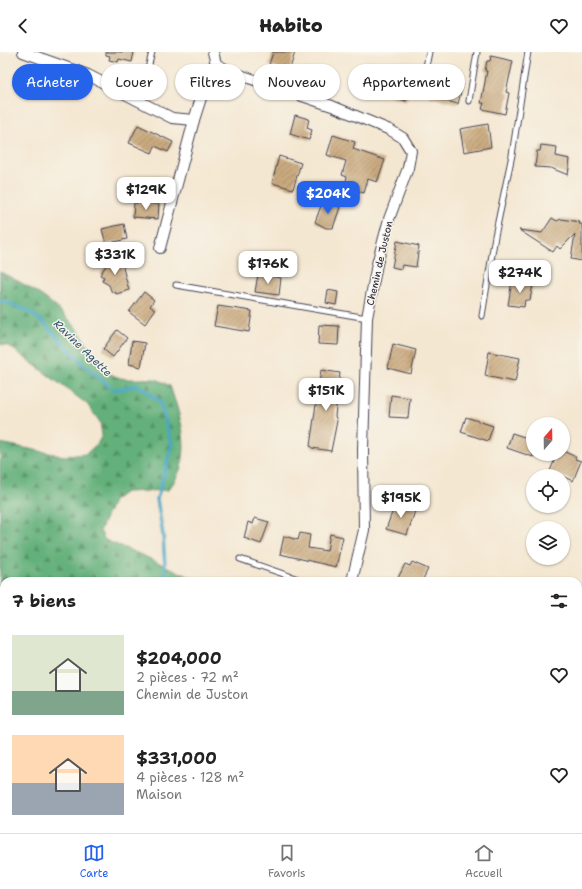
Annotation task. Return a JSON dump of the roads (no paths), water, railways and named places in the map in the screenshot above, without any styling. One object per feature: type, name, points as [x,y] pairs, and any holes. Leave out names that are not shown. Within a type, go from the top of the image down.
[{"type":"street","points":[[23,52],[88,75],[172,118],[194,120]]},
{"type":"street","points":[[213,52],[216,64]]},
{"type":"street","name":"Chemin de Juston","points":[[245,77],[332,106],[390,130],[403,138],[411,151],[408,168],[387,227],[377,264],[367,318],[363,449],[364,530],[353,577]]},
{"type":"street","points":[[160,248],[200,100]]},
{"type":"lane","points":[[140,102],[152,52]]},
{"type":"lane","points":[[426,64],[428,52]]},
{"type":"lane","points":[[469,101],[477,52]]},
{"type":"lane","points":[[482,316],[495,236],[512,155],[528,52]]},
{"type":"lane","points":[[176,285],[367,318]]},
{"type":"lane","points":[[240,559],[292,577]]},
{"type":"waterway","name":"Ravine Agette","points":[[0,300],[28,311],[42,321],[86,367],[114,390],[138,385],[160,402],[172,445],[157,499],[163,535],[166,577]]}]
